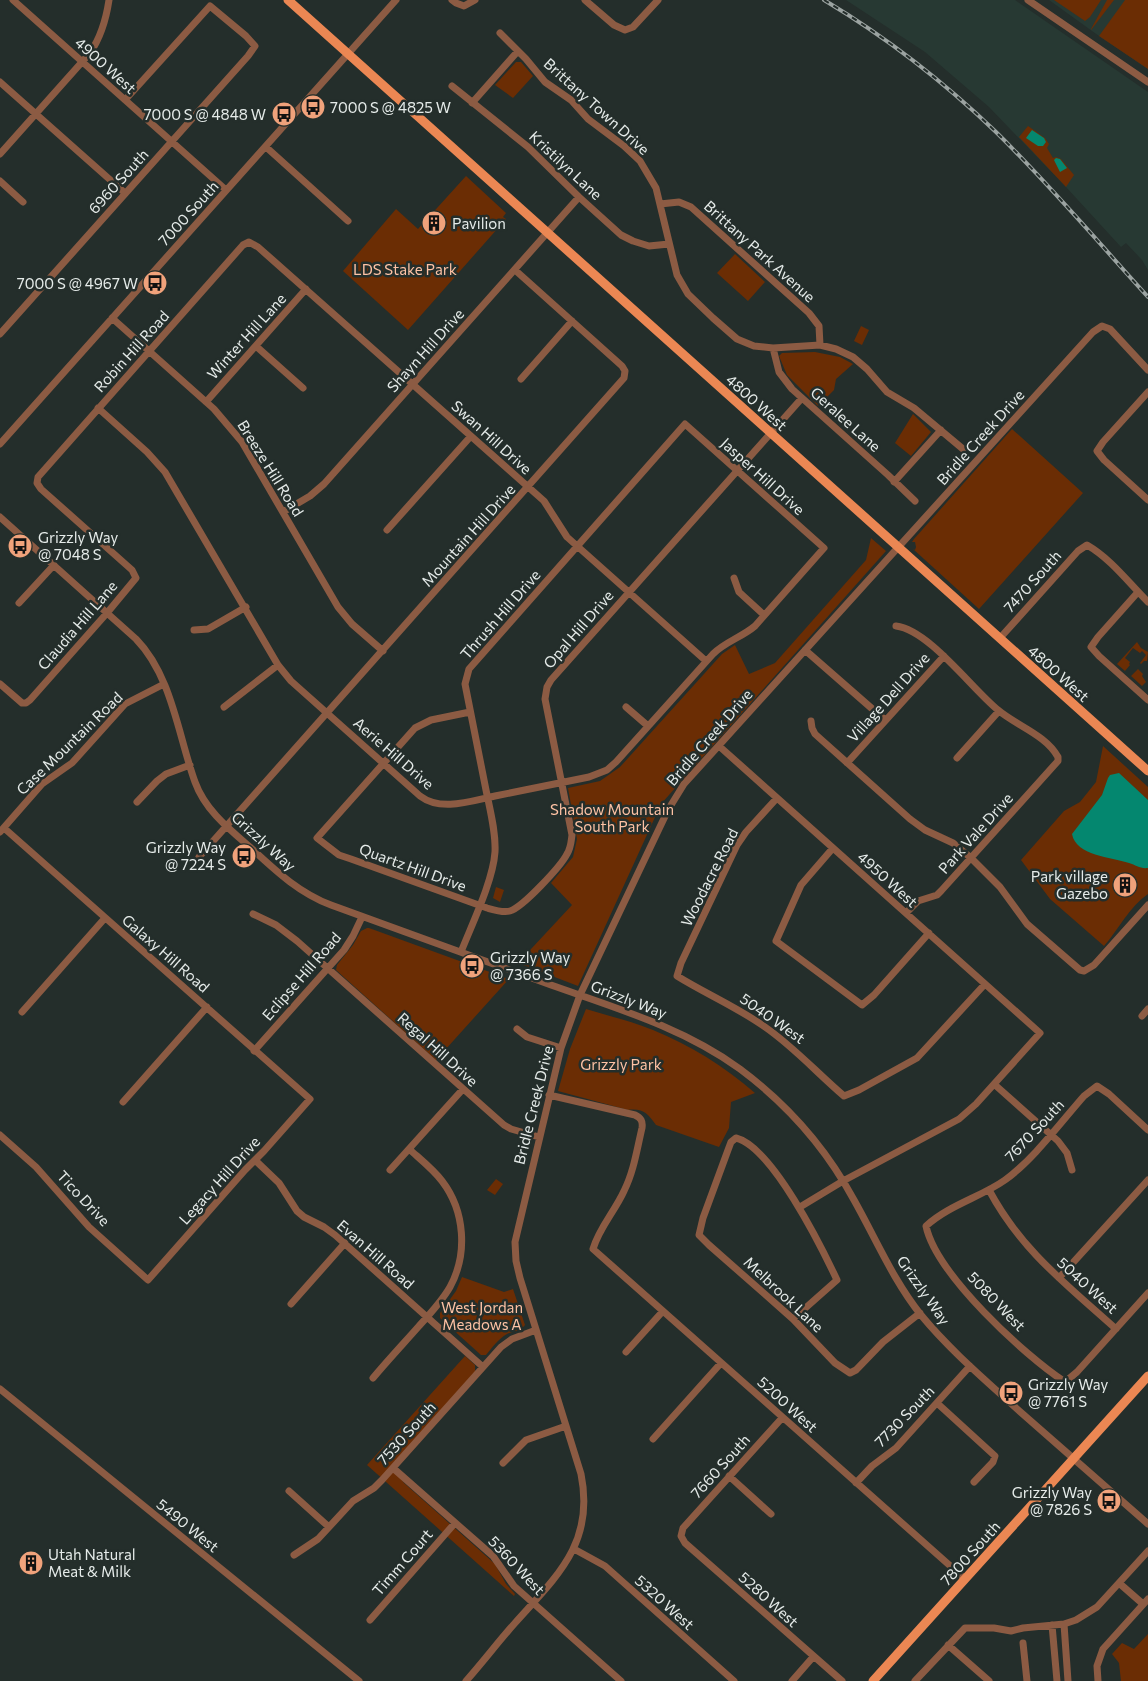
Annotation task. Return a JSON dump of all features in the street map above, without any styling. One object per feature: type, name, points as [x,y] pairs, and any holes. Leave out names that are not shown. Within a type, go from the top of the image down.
[{"type":"main road","name":"4800 West","points":[[288,0],[1148,771]]},
{"type":"main road","name":"7800 South","points":[[873,1681],[1148,1376]]},
{"type":"street","name":"4900 West","points":[[13,0],[226,190]]},
{"type":"street","points":[[0,154],[94,47],[106,20],[109,0]]},
{"type":"street","name":"7000 South","points":[[0,444],[396,0]]},
{"type":"street","points":[[452,0],[456,4],[464,6],[475,0]]},
{"type":"street","points":[[585,0],[618,28],[625,30],[633,28],[658,0]]},
{"type":"street","points":[[1028,0],[1148,82]]},
{"type":"street","name":"6960 South","points":[[0,334],[248,56],[254,46],[246,36],[210,6],[125,100]]},
{"type":"street","name":"Brittany Town Drive","points":[[500,33],[545,82],[571,100],[588,119],[624,146],[640,162],[656,188],[676,275],[688,294],[737,339],[754,346],[773,348],[820,345],[836,349],[853,357],[867,369],[887,392],[914,408],[963,448]]},
{"type":"street","points":[[472,103],[518,51]]},
{"type":"street","points":[[0,82],[126,193]]},
{"type":"street","name":"Kristilyn Lane","points":[[452,86],[528,147],[613,228],[633,241],[649,246],[669,244]]},
{"type":"street","points":[[266,147],[348,221]]},
{"type":"street","points":[[0,181],[23,202]]},
{"type":"street","name":"Shayn Hill Drive","points":[[283,512],[317,491],[579,197]]},
{"type":"street","name":"Brittany Park Avenue","points":[[660,204],[680,202],[691,207],[810,313],[818,326],[820,345]]},
{"type":"street","name":"Swan Hill Drive","points":[[249,242],[258,247],[306,289],[547,504],[563,533],[706,661]]},
{"type":"street","name":"Robin Hill Road","points":[[37,481],[39,475],[98,408],[243,245],[249,242]]},
{"type":"street","name":"Mountain Hill Drive","points":[[199,857],[622,383],[625,376],[622,366],[515,270]]},
{"type":"street","name":"Winter Hill Lane","points":[[206,402],[306,289]]},
{"type":"street","name":"Breeze Hill Road","points":[[112,318],[229,425],[242,442],[338,607],[352,624],[383,651]]},
{"type":"street","points":[[521,378],[572,322]]},
{"type":"street","name":"Bridle Creek Drive","points":[[466,1681],[560,1572],[574,1549],[584,1518],[584,1490],[581,1474],[518,1269],[515,1242],[561,1048],[580,995],[674,797],[1093,332],[1102,326],[1110,329],[1148,370]]},
{"type":"street","points":[[256,346],[303,388]]},
{"type":"street","name":"Geralee Lane","points":[[773,348],[779,372],[788,385],[915,502]]},
{"type":"street","points":[[1148,392],[1102,442],[1097,451],[1104,460],[1148,500]]},
{"type":"street","name":"Opal Hill Drive","points":[[504,912],[510,911],[522,904],[568,854],[571,845],[572,835],[545,699],[547,687],[555,675],[628,592],[802,398]]},
{"type":"street","name":"Aerie Hill Drive","points":[[98,408],[147,452],[165,472],[278,664],[291,681],[420,796],[433,803],[445,805],[589,777],[607,770],[706,661],[722,645],[747,632],[824,548]]},
{"type":"street","name":"Jasper Hill Drive","points":[[685,424],[824,548]]},
{"type":"street","name":"Thrush Hill Drive","points":[[461,952],[491,871],[494,854],[494,835],[465,684],[469,669],[685,424]]},
{"type":"street","points":[[894,482],[941,430]]},
{"type":"street","points":[[387,530],[471,436]]},
{"type":"street","name":"Claudia Hill Lane","points":[[0,684],[24,703],[32,698],[136,578],[135,574],[41,489],[37,481]]},
{"type":"street","name":"Grizzly Way","points":[[0,518],[136,639],[150,655],[157,665],[164,684],[199,792],[207,805],[226,826],[284,878],[303,892],[320,901],[674,1031],[693,1040],[734,1065],[767,1091],[791,1114],[824,1152],[843,1181],[896,1278],[936,1333],[970,1366],[1148,1524]]},
{"type":"street","name":"7470 South","points":[[1000,638],[1078,552],[1087,545],[1096,550],[1116,568],[1138,592]]},
{"type":"street","points":[[19,603],[54,565]]},
{"type":"street","points":[[734,578],[739,592],[764,615]]},
{"type":"street","points":[[1148,602],[1138,592],[1091,647],[1148,700]]},
{"type":"street","points":[[194,630],[208,628],[246,607]]},
{"type":"street","points":[[896,626],[910,630],[944,656]]},
{"type":"street","points":[[805,650],[885,720]]},
{"type":"street","name":"Village Dell Drive","points":[[847,763],[944,656],[999,711],[1038,736],[1056,754],[1058,761]]},
{"type":"street","points":[[224,708],[278,664]]},
{"type":"street","name":"Case Mountain Road","points":[[2,830],[42,784],[72,763],[125,704],[164,684]]},
{"type":"street","points":[[626,707],[648,726]]},
{"type":"street","points":[[957,758],[999,711]]},
{"type":"street","points":[[383,763],[419,725],[431,720],[470,712]]},
{"type":"street","points":[[811,721],[815,734],[918,826],[953,844],[971,858],[1000,887],[1027,924],[1074,966],[1084,971],[1094,965],[1148,905]]},
{"type":"street","name":"4950 West","points":[[719,746],[1040,1033],[994,1084]]},
{"type":"street","name":"Park Vale Drive","points":[[906,913],[918,901],[937,895],[1058,761]]},
{"type":"street","name":"Quartz Hill Drive","points":[[383,763],[317,838],[339,855],[479,906],[504,912]]},
{"type":"street","points":[[137,802],[166,774],[190,765]]},
{"type":"street","name":"Woodacre Road","points":[[678,976],[681,963],[737,845],[746,832],[778,798]]},
{"type":"street","name":"Galaxy Hill Road","points":[[2,830],[207,1007],[310,1100]]},
{"type":"street","points":[[833,848],[801,885],[776,941],[862,1005],[874,995],[929,934]]},
{"type":"street","name":"Regal Hill Drive","points":[[253,914],[286,932],[504,1125],[511,1129],[539,1137]]},
{"type":"street","name":"Eclipse Hill Road","points":[[254,1050],[349,943],[362,917]]},
{"type":"street","points":[[22,1012],[105,918]]},
{"type":"street","name":"5040 West","points":[[678,976],[764,1026],[804,1057],[844,1096],[859,1090],[917,1058],[985,984]]},
{"type":"street","points":[[123,1102],[207,1007]]},
{"type":"street","points":[[1142,1016],[1148,1009]]},
{"type":"street","points":[[517,1029],[527,1037],[561,1048]]},
{"type":"street","points":[[793,1319],[837,1280],[800,1207],[843,1181],[959,1119],[994,1084],[1063,1147],[1072,1170]]},
{"type":"street","name":"7670 South","points":[[989,1190],[1014,1172],[1084,1096],[1097,1086],[1109,1094],[1148,1130]]},
{"type":"street","points":[[390,1170],[462,1089]]},
{"type":"street","name":"5200 West","points":[[549,1095],[635,1115],[642,1122],[628,1182],[621,1198],[596,1238],[592,1249],[965,1579]]},
{"type":"street","name":"Legacy Hill Drive","points":[[148,1280],[310,1100]]},
{"type":"street","name":"Tico Drive","points":[[0,1135],[36,1167],[89,1227],[148,1280]]},
{"type":"street","name":"Melbrook Lane","points":[[800,1207],[763,1158],[750,1144],[736,1138],[731,1142],[728,1150],[704,1218],[700,1235],[793,1319],[835,1363],[850,1373],[856,1370],[883,1342],[920,1313]]},
{"type":"street","points":[[373,1378],[441,1300],[454,1279],[460,1255],[461,1231],[457,1209],[447,1188],[432,1170],[409,1149]]},
{"type":"street","name":"Evan Hill Road","points":[[255,1160],[279,1183],[297,1211],[304,1217],[324,1227],[345,1243],[483,1367]]},
{"type":"street","points":[[1059,1278],[1148,1180]]},
{"type":"street","name":"5040 West","points":[[989,1190],[1005,1218],[1034,1255],[1116,1329]]},
{"type":"street","name":"5080 West","points":[[989,1190],[935,1218],[926,1226],[929,1239],[971,1298],[1010,1336],[1065,1382],[1077,1372],[1116,1329]]},
{"type":"street","points":[[291,1304],[345,1243]]},
{"type":"street","points":[[1116,1329],[1148,1293]]},
{"type":"street","points":[[626,1352],[663,1311]]},
{"type":"street","name":"7530 South","points":[[294,1555],[316,1541],[350,1503],[374,1488],[508,1341],[536,1330]]},
{"type":"street","points":[[653,1439],[721,1363]]},
{"type":"street","name":"7730 South","points":[[856,1483],[872,1466],[896,1448],[970,1366]]},
{"type":"street","name":"5490 West","points":[[0,1389],[204,1557],[359,1681]]},
{"type":"street","points":[[937,1403],[995,1456],[993,1462],[974,1482]]},
{"type":"street","name":"7660 South","points":[[681,1536],[683,1528],[782,1418]]},
{"type":"street","points":[[503,1463],[526,1440],[566,1426]]},
{"type":"street","name":"5360 West","points":[[393,1468],[496,1560],[511,1583],[621,1681]]},
{"type":"street","points":[[729,1476],[771,1514]]},
{"type":"street","points":[[288,1491],[329,1527]]},
{"type":"street","name":"Timm Court","points":[[370,1620],[455,1523]]},
{"type":"street","name":"5280 West","points":[[681,1536],[685,1543],[842,1681]]},
{"type":"street","name":"5320 West","points":[[574,1549],[602,1564],[734,1681]]},
{"type":"street","points":[[915,1681],[964,1628],[994,1628],[1010,1631],[1064,1624],[1076,1620],[1092,1611],[1148,1551]]},
{"type":"street","points":[[1098,1681],[1097,1666],[1103,1649],[1145,1602],[1119,1583]]},
{"type":"street","points":[[1064,1624],[1068,1681]]},
{"type":"street","points":[[1052,1625],[1057,1681]]},
{"type":"street","points":[[1024,1643],[1026,1681]]},
{"type":"street","points":[[948,1645],[989,1681]]},
{"type":"street","points":[[792,1681],[813,1657]]},
{"type":"street","points":[[608,1681],[614,1675]]},
{"type":"shaded area","points":[[846,0],[1015,0],[1148,92],[1148,270],[1142,260],[1126,243],[1121,247],[989,107],[925,52]]},
{"type":"shaded area","points":[[1049,0],[1148,0],[1148,69],[1099,36]]},
{"type":"shaded area","points":[[1032,130],[1044,138],[1046,142],[1043,146],[1038,146],[1026,138]]},
{"type":"shaded area","points":[[1056,158],[1060,159],[1067,168],[1060,172],[1054,160]]},
{"type":"shaded area","points":[[1119,773],[1148,800],[1148,868],[1087,851],[1080,847],[1072,834],[1102,795],[1110,775]]},
{"type":"green space","points":[[1054,0],[1101,0],[1090,17],[1085,21]]},
{"type":"green space","points":[[1107,0],[1114,0],[1091,30],[1091,29]]},
{"type":"green space","points":[[1125,0],[1148,0],[1148,69],[1099,36]]},
{"type":"green space","points":[[516,62],[521,62],[533,76],[513,98],[495,85]]},
{"type":"green space","points":[[1028,126],[1045,138],[1049,144],[1047,148],[1053,158],[1061,159],[1074,175],[1066,187],[1019,137]]},
{"type":"green space","name":"LDS Stake Park","points":[[466,176],[506,213],[503,217],[506,219],[408,330],[343,271],[396,209],[418,229]]},
{"type":"green space","points":[[735,254],[765,282],[748,301],[717,273]]},
{"type":"green space","points":[[861,326],[869,330],[862,345],[854,341]]},
{"type":"green space","points":[[815,352],[840,357],[853,364],[836,379],[834,390],[818,406],[787,375],[779,356],[782,353]]},
{"type":"green space","points":[[913,414],[931,432],[911,456],[895,443]]},
{"type":"green space","points":[[1012,429],[1083,493],[979,609],[913,549],[915,550],[916,547],[915,542],[912,542]]},
{"type":"green space","name":"Shadow Mountain South Park","points":[[871,538],[886,551],[661,804],[578,986],[518,963],[572,905],[551,883],[573,857],[577,839],[568,788],[600,781],[620,767],[722,654],[735,645],[749,674],[775,663],[866,560]]},
{"type":"green space","points":[[1137,642],[1141,648],[1148,652],[1147,661],[1141,664],[1146,655],[1142,651],[1140,653],[1133,648],[1125,658],[1130,662],[1130,665],[1125,671],[1117,664]]},
{"type":"green space","points":[[1138,669],[1143,674],[1142,676],[1146,682],[1142,686],[1131,676]]},
{"type":"green space","points":[[1103,746],[1148,787],[1148,894],[1130,912],[1104,946],[1050,899],[1021,860],[1064,811],[1080,802],[1096,782]]},
{"type":"green space","points":[[496,887],[504,890],[500,902],[493,898]]},
{"type":"green space","points":[[367,928],[509,979],[436,1060],[336,970],[337,965],[353,945],[361,931]]},
{"type":"green space","name":"Grizzly Park","points":[[586,1009],[628,1021],[680,1042],[719,1065],[755,1093],[731,1102],[729,1128],[719,1147],[656,1125],[648,1115],[641,1111],[628,1110],[558,1091],[570,1049]]},
{"type":"green space","points":[[496,1179],[503,1184],[495,1195],[487,1190]]},
{"type":"green space","name":"West Jordan Meadows A","points":[[462,1277],[504,1292],[513,1289],[525,1325],[519,1330],[504,1336],[486,1355],[481,1355],[440,1318],[440,1313],[456,1291]]},
{"type":"green space","points":[[465,1356],[475,1365],[475,1372],[399,1457],[397,1474],[404,1483],[495,1564],[506,1584],[515,1594],[514,1596],[367,1465]]},
{"type":"green space","points":[[1148,1634],[1148,1681],[1121,1681],[1119,1663],[1112,1654],[1122,1643],[1134,1649]]},
{"type":"railway","points":[[824,0],[870,29],[914,61],[976,113],[1035,172],[1148,297]]},
{"type":"place","name":"7000 S @ 4825 W","points":[[313,107]]},
{"type":"place","name":"7000 S @ 4848 W","points":[[284,114]]},
{"type":"place","name":"Pavilion","points":[[434,223]]},
{"type":"place","name":"7000 S @ 4967 W","points":[[155,283]]},
{"type":"place","name":"Grizzly Way @ 7048 S","points":[[20,546]]},
{"type":"place","name":"Grizzly Way @ 7224 S","points":[[244,856]]},
{"type":"place","name":"Park village Gazebo","points":[[1125,885]]},
{"type":"place","name":"Grizzly Way @ 7366 S","points":[[472,966]]},
{"type":"place","name":"Grizzly Way @ 7761 S","points":[[1011,1393]]},
{"type":"place","name":"Grizzly Way @ 7826 S","points":[[1109,1501]]},
{"type":"place","name":"Utah Natural Meat & Milk","points":[[31,1563]]}]
